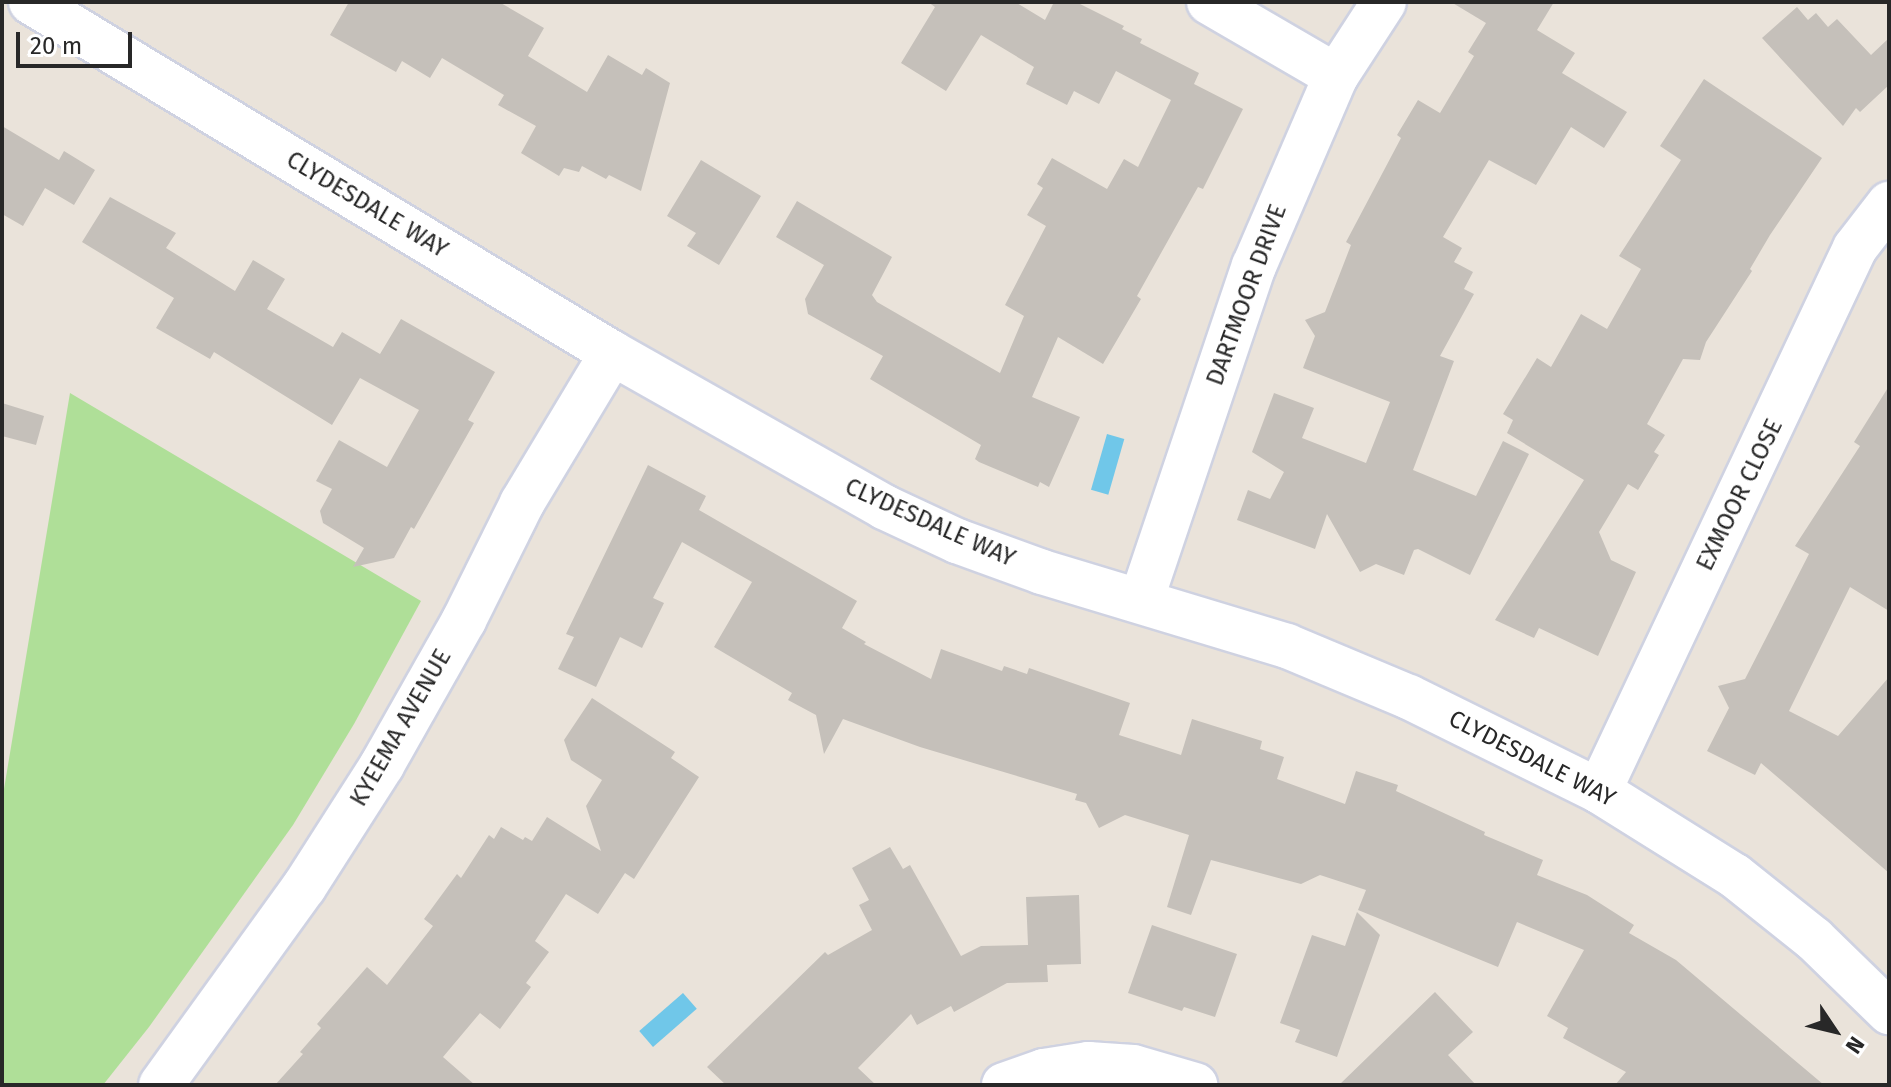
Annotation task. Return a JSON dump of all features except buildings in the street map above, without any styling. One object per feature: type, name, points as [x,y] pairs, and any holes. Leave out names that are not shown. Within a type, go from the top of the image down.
[{"type":"street","name":"CLYDESDALE WAY","points":[[31,2],[612,353],[784,453],[908,519],[957,541],[1042,572],[1287,646],[1409,697],[1599,791],[1735,876],[1814,939],[1889,1012]]},
{"type":"street","points":[[1209,2],[1336,76]]},
{"type":"street","name":"DARTMOOR DRIVE","points":[[1141,601],[1254,266],[1336,76],[1384,2]]},
{"type":"street","name":"EXMOOR CLOSE","points":[[1599,791],[1855,248],[1889,204]]},
{"type":"street","name":"KYEEMA AVENUE","points":[[161,1085],[295,900],[382,765],[464,620],[522,503],[612,353]]},
{"type":"street","points":[[1004,1085],[1044,1071],[1088,1064],[1133,1067],[1195,1085]]},
{"type":"green space","points":[[70,393],[421,601],[354,724],[293,825],[149,1027],[103,1085],[2,1085],[2,801]]},
{"type":"water","points":[[1107,434],[1124,439],[1108,495],[1091,490]]},
{"type":"water","points":[[683,993],[697,1009],[653,1047],[639,1031]]}]
